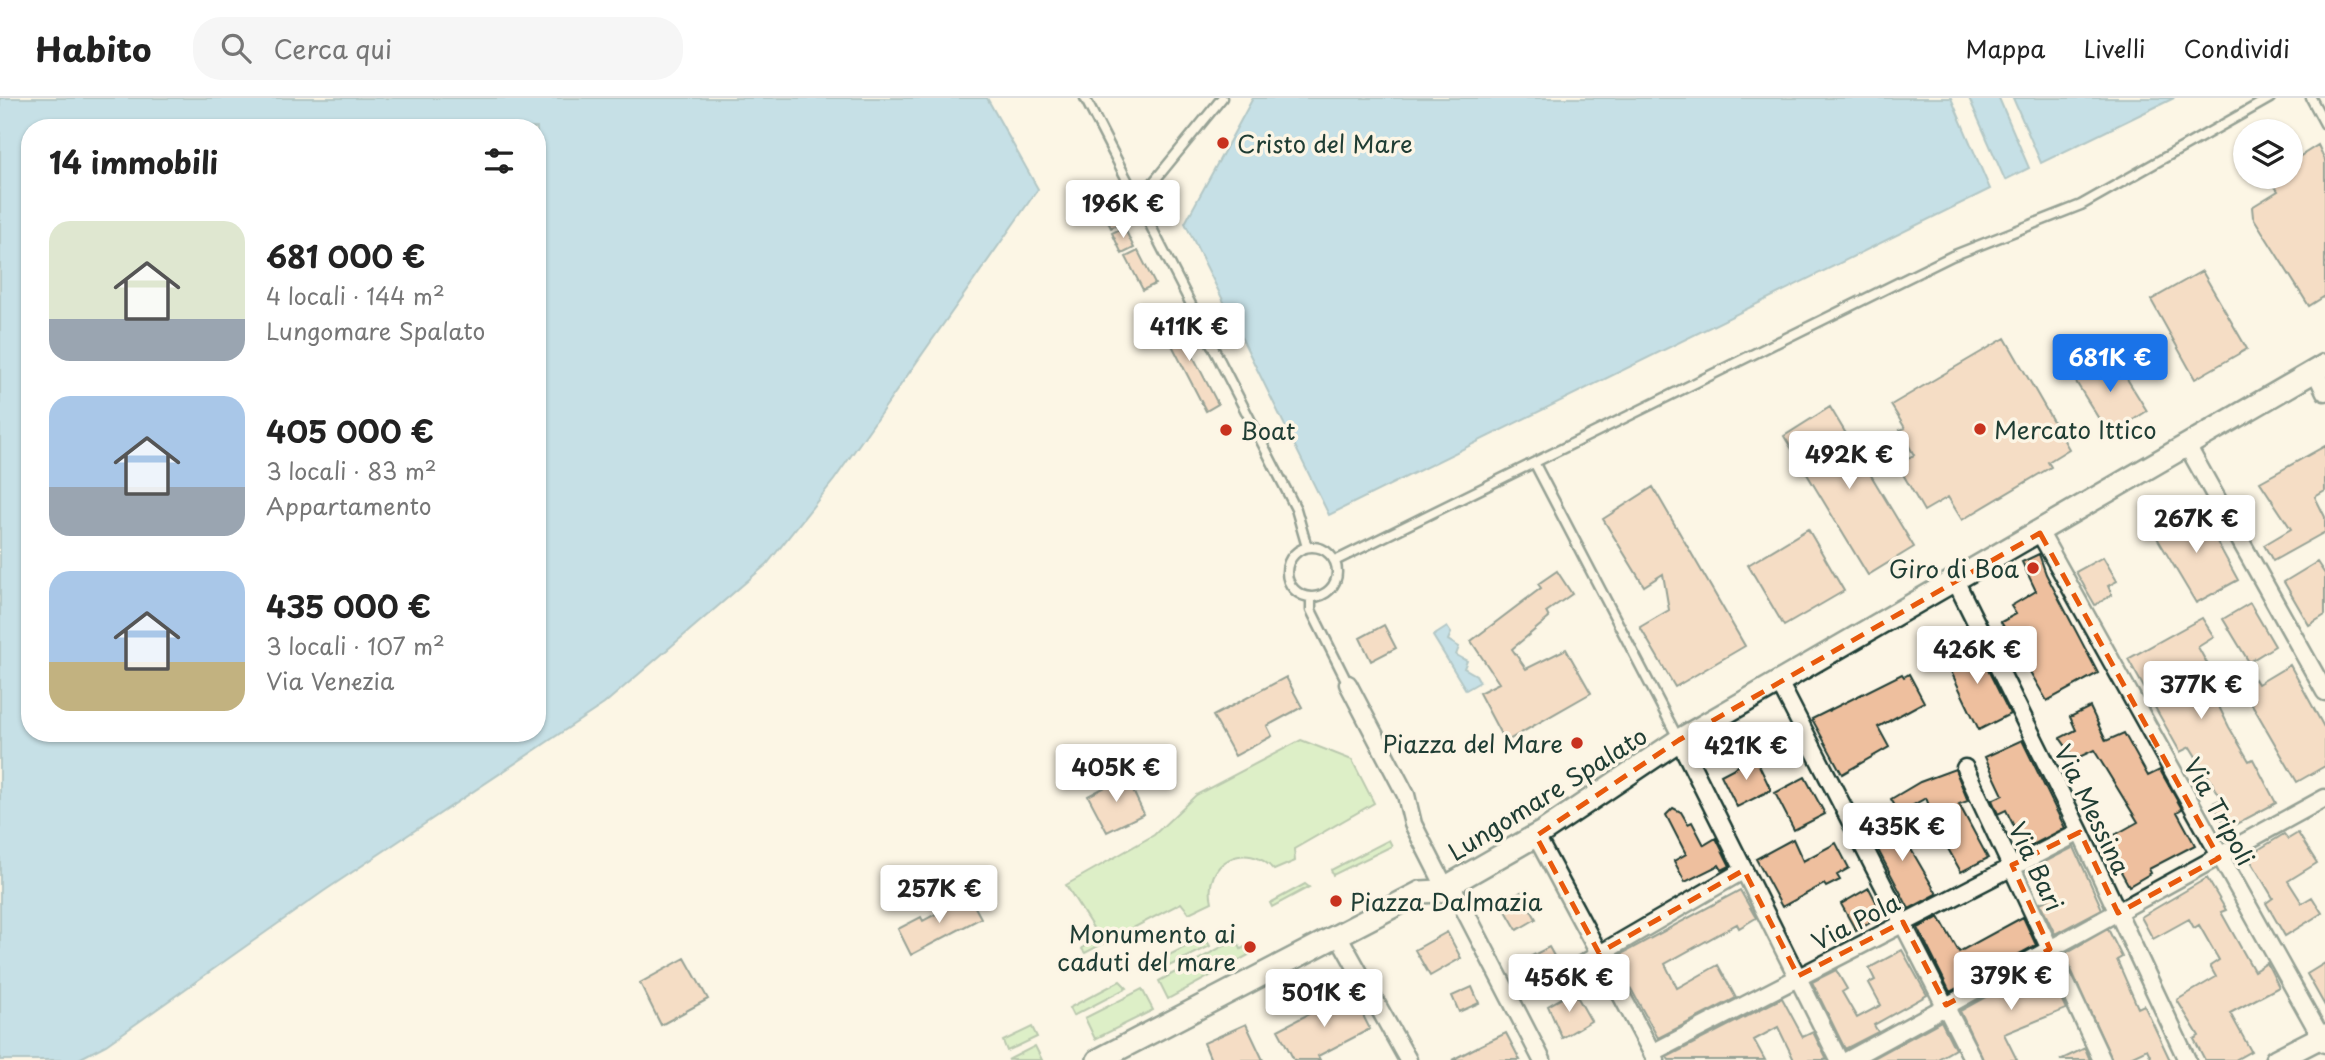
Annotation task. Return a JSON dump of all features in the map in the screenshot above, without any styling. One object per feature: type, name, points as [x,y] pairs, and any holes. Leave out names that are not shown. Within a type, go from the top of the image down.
[{"type":"street","points":[[2320,368],[2325,392]]},
{"type":"street","name":"Lungomare Spalato","points":[[1098,1060],[1421,892],[1448,886],[1536,836],[1679,740],[1780,684],[2320,368]]},
{"type":"street","points":[[2188,447],[2325,692]]},
{"type":"street","name":"Via Tripoli","points":[[2040,533],[2219,858],[2324,1038]]},
{"type":"street","name":"Via Messina","points":[[1955,580],[2080,832],[2187,1060]]},
{"type":"street","points":[[1348,684],[1406,795],[1415,829],[1542,1060]]},
{"type":"street","points":[[1780,684],[1973,1060]]},
{"type":"street","points":[[1679,740],[1839,1060]]},
{"type":"street","name":"Via Bari","points":[[1965,768],[2102,1060]]},
{"type":"street","points":[[1848,1060],[2219,858],[2325,797]]},
{"type":"street","name":"Via Pola","points":[[1654,1057],[1798,976],[2080,832]]},
{"type":"street","points":[[1536,836],[1654,1057]]},
{"type":"street","points":[[1574,969],[1744,870]]},
{"type":"street","points":[[1338,935],[1407,1059]]},
{"type":"street","points":[[2276,1060],[2324,1038]]},
{"type":"lane","points":[[1085,98],[1296,509],[1307,547]]},
{"type":"lane","points":[[1138,201],[1222,98]]},
{"type":"lane","points":[[1335,561],[1952,256],[2081,205],[2270,98]]},
{"type":"lane","points":[[2311,98],[2325,124]]},
{"type":"lane","points":[[1535,464],[1679,740]]},
{"type":"lane","points":[[1307,547],[1324,549],[1335,561],[1337,569],[1334,584],[1322,595],[1311,597],[1293,589],[1286,575],[1290,559],[1307,547]]},
{"type":"lane","points":[[1311,597],[1311,610],[1348,684]]},
{"type":"highlighted area","points":[[2040,533],[2219,858],[2118,913],[2080,832],[2012,865],[2050,949],[1946,1005],[1903,922],[1798,976],[1744,870],[1599,953],[1536,836],[1679,740]]},
{"type":"green space","points":[[1301,740],[1352,760],[1374,803],[1294,849],[1295,861],[1274,870],[1252,856],[1229,859],[1220,866],[1214,876],[1212,902],[1189,913],[1181,903],[1085,953],[1082,949],[1095,931],[1066,885],[1154,835],[1196,795]]},
{"type":"green space","points":[[1389,840],[1392,846],[1333,875],[1331,870]]},
{"type":"green space","points":[[1305,884],[1309,887],[1272,907],[1270,903]]},
{"type":"green space","points":[[1205,937],[1210,946],[1165,968],[1163,958]]},
{"type":"green space","points":[[1236,939],[1241,949],[1250,944],[1254,952],[1168,999],[1159,981]]},
{"type":"green space","points":[[1120,981],[1127,988],[1073,1016],[1069,1008]]},
{"type":"green space","points":[[1142,989],[1153,1010],[1095,1039],[1085,1018]]},
{"type":"green space","points":[[1032,1027],[1037,1037],[1007,1051],[1003,1041]]},
{"type":"green space","points":[[1035,1046],[1042,1060],[1008,1060]]},
{"type":"water","points":[[0,98],[987,98],[1038,189],[834,480],[767,564],[604,704],[324,891],[106,1045],[77,1060],[0,1060]]},
{"type":"water","points":[[1253,98],[1951,98],[1990,189],[1329,515],[1185,223]]},
{"type":"water","points":[[1969,98],[1999,98],[2029,168],[2005,180]]},
{"type":"water","points":[[2013,98],[2174,98],[2041,163]]},
{"type":"water","points":[[1447,627],[1451,633],[1448,640],[1459,647],[1456,655],[1467,661],[1464,668],[1476,675],[1480,682],[1466,690],[1433,636]]},
{"type":"building","points":[[2318,145],[2325,160],[2325,296],[2309,306],[2253,217],[2252,207],[2278,191],[2277,189],[2303,189],[2303,154]]},
{"type":"building","points":[[1108,191],[1123,222],[1111,228],[1096,197]]},
{"type":"building","points":[[1124,227],[1134,248],[1122,254],[1112,233]]},
{"type":"building","points":[[1138,251],[1155,284],[1143,290],[1126,257]]},
{"type":"building","points":[[2202,271],[2247,349],[2195,379],[2151,300]]},
{"type":"building","points":[[1171,314],[1218,404],[1206,411],[1159,320]]},
{"type":"building","name":"Mercato Ittico","points":[[2005,338],[2069,449],[2048,462],[2051,467],[1962,520],[1948,497],[1924,511],[1897,464],[1914,455],[1900,430],[1905,428],[1891,405]]},
{"type":"building","points":[[2111,353],[2147,411],[2109,435],[2073,377]]},
{"type":"building","points":[[1830,407],[1914,547],[1868,575],[1784,436]]},
{"type":"building","points":[[2325,446],[2325,491],[2315,497],[2325,517],[2325,532],[2273,561],[2264,545],[2291,529],[2260,482]]},
{"type":"building","points":[[1653,487],[1745,646],[1675,687],[1640,627],[1669,610],[1663,574],[1644,586],[1603,519]]},
{"type":"building","points":[[2198,507],[2238,580],[2196,603],[2153,531]]},
{"type":"building","points":[[1808,529],[1844,591],[1784,626],[1748,565]]},
{"type":"building","points":[[2039,554],[2046,574],[2098,673],[2047,701],[2001,622],[2016,614],[2011,606],[2036,591],[2022,562]]},
{"type":"building","points":[[2103,557],[2117,581],[2108,586],[2112,595],[2095,605],[2076,572]]},
{"type":"building","points":[[2317,562],[2325,574],[2325,615],[2309,625],[2284,582]]},
{"type":"building","points":[[1557,571],[1572,594],[1546,612],[1549,618],[1512,649],[1526,669],[1566,649],[1591,693],[1505,742],[1479,693],[1499,683],[1471,641],[1541,588],[1538,584]]},
{"type":"building","points":[[2250,603],[2275,646],[2249,662],[2223,619]]},
{"type":"building","points":[[2202,618],[2214,637],[2198,647],[2213,674],[2205,678],[2229,727],[2249,761],[2253,759],[2276,803],[2227,829],[2213,803],[2222,799],[2190,747],[2180,752],[2128,659]]},
{"type":"building","points":[[1384,625],[1396,648],[1371,661],[1360,638]]},
{"type":"building","points":[[1974,642],[2010,714],[1979,730],[1944,657]]},
{"type":"building","points":[[2290,665],[2325,729],[2325,766],[2297,782],[2242,687],[2255,679],[2258,684]]},
{"type":"building","points":[[1902,674],[1904,677],[1909,674],[1924,702],[1878,727],[1889,747],[1842,774],[1812,719]]},
{"type":"building","points":[[1286,677],[1302,707],[1267,726],[1272,736],[1235,756],[1213,716]]},
{"type":"building","points":[[2090,707],[2106,741],[2124,733],[2148,776],[2160,770],[2182,809],[2177,812],[2195,845],[2149,869],[2151,873],[2129,886],[2104,841],[2138,822],[2094,750],[2075,759],[2060,738],[2076,730],[2070,717]]},
{"type":"building","points":[[2022,740],[2065,828],[2025,849],[2006,810],[1998,814],[1992,800],[2003,795],[1985,757]]},
{"type":"building","points":[[1755,757],[1771,790],[1737,807],[1721,775]]},
{"type":"building","points":[[1955,769],[1968,801],[1959,804],[1988,858],[1961,872],[1941,836],[1926,798],[1899,813],[1891,799],[1920,782]]},
{"type":"building","points":[[1126,776],[1144,814],[1107,832],[1088,796]]},
{"type":"building","points":[[1805,777],[1825,814],[1794,830],[1775,793]]},
{"type":"building","points":[[1673,808],[1681,812],[1688,824],[1692,822],[1704,845],[1716,838],[1730,866],[1722,870],[1719,865],[1685,882],[1674,861],[1686,854],[1666,815]]},
{"type":"building","points":[[1891,815],[1937,894],[1909,909],[1867,829]]},
{"type":"building","points":[[2298,833],[2317,863],[2288,881],[2302,903],[2312,897],[2322,913],[2285,936],[2266,903],[2273,898],[2248,856],[2284,834],[2288,839]]},
{"type":"building","points":[[1793,839],[1803,861],[1836,843],[1849,868],[1837,875],[1840,880],[1826,887],[1824,884],[1782,907],[1756,859]]},
{"type":"building","points":[[2074,847],[2102,909],[2055,934],[2040,903],[2049,899],[2033,868]]},
{"type":"building","points":[[2207,878],[2226,910],[2221,912],[2254,971],[2267,963],[2279,987],[2230,1013],[2251,1051],[2235,1060],[2205,1060],[2194,1039],[2199,1036],[2177,1000],[2216,977],[2210,966],[2219,960],[2199,925],[2194,928],[2189,919],[2153,939],[2141,917]]},
{"type":"building","points":[[1869,888],[1883,915],[1856,931],[1841,904]]},
{"type":"building","points":[[1740,890],[1756,918],[1739,928],[1737,924],[1665,964],[1677,988],[1718,965],[1736,998],[1658,1038],[1614,958]]},
{"type":"building","points":[[1521,892],[1536,919],[1517,930],[1502,904]]},
{"type":"building","points":[[969,896],[981,918],[911,955],[898,929],[921,917],[923,921]]},
{"type":"building","points":[[1939,917],[1959,952],[2023,917],[2036,945],[1950,992],[1918,928]]},
{"type":"building","points":[[2108,929],[2122,957],[2117,960],[2138,1008],[2144,1005],[2170,1060],[2152,1060],[2147,1049],[2124,1060],[2112,1060],[2064,954]]},
{"type":"building","points":[[1447,932],[1461,958],[1430,976],[1415,950]]},
{"type":"building","points":[[1549,947],[1559,965],[1538,977],[1528,958]]},
{"type":"building","points":[[1902,950],[1927,995],[1874,1025],[1878,1032],[1845,1049],[1812,982],[1836,970],[1847,989],[1842,992],[1857,1018],[1881,1005],[1869,983],[1875,980],[1869,968]]},
{"type":"building","points":[[685,958],[708,999],[661,1025],[640,983]]},
{"type":"building","points":[[2325,963],[2325,1006],[2307,974]]},
{"type":"building","points":[[2045,964],[2066,1009],[2004,1034],[2017,1060],[1983,1060],[1960,1011]]},
{"type":"building","points":[[1472,987],[1479,1003],[1459,1012],[1452,996]]},
{"type":"building","points":[[1574,991],[1591,1021],[1562,1038],[1548,1006]]},
{"type":"building","points":[[1351,992],[1370,1029],[1318,1056],[1320,1060],[1294,1060],[1278,1030]]},
{"type":"building","points":[[1782,998],[1803,1037],[1813,1032],[1827,1060],[1794,1060],[1778,1027],[1754,1040],[1765,1060],[1669,1060],[1667,1057]]},
{"type":"building","points":[[1941,1021],[1955,1049],[1936,1060],[1870,1060]]},
{"type":"building","points":[[1246,1024],[1263,1060],[1211,1060],[1204,1043]]},
{"type":"building","points":[[1506,1033],[1520,1060],[1452,1060],[1481,1045]]},
{"type":"building","points":[[2085,1048],[2090,1060],[2060,1060]]},
{"type":"place","name":"Cristo del Mare","points":[[1223,143]]},
{"type":"place","name":"Mercato Ittico","points":[[1980,429]]},
{"type":"place","name":"Boat","points":[[1226,430]]},
{"type":"place","name":"Giro di Boa","points":[[2033,568]]},
{"type":"place","name":"Piazza del Mare","points":[[1577,743]]},
{"type":"place","name":"Piazza Dalmazia","points":[[1336,901]]},
{"type":"place","name":"Monumento ai caduti del mare","points":[[1250,947]]}]
